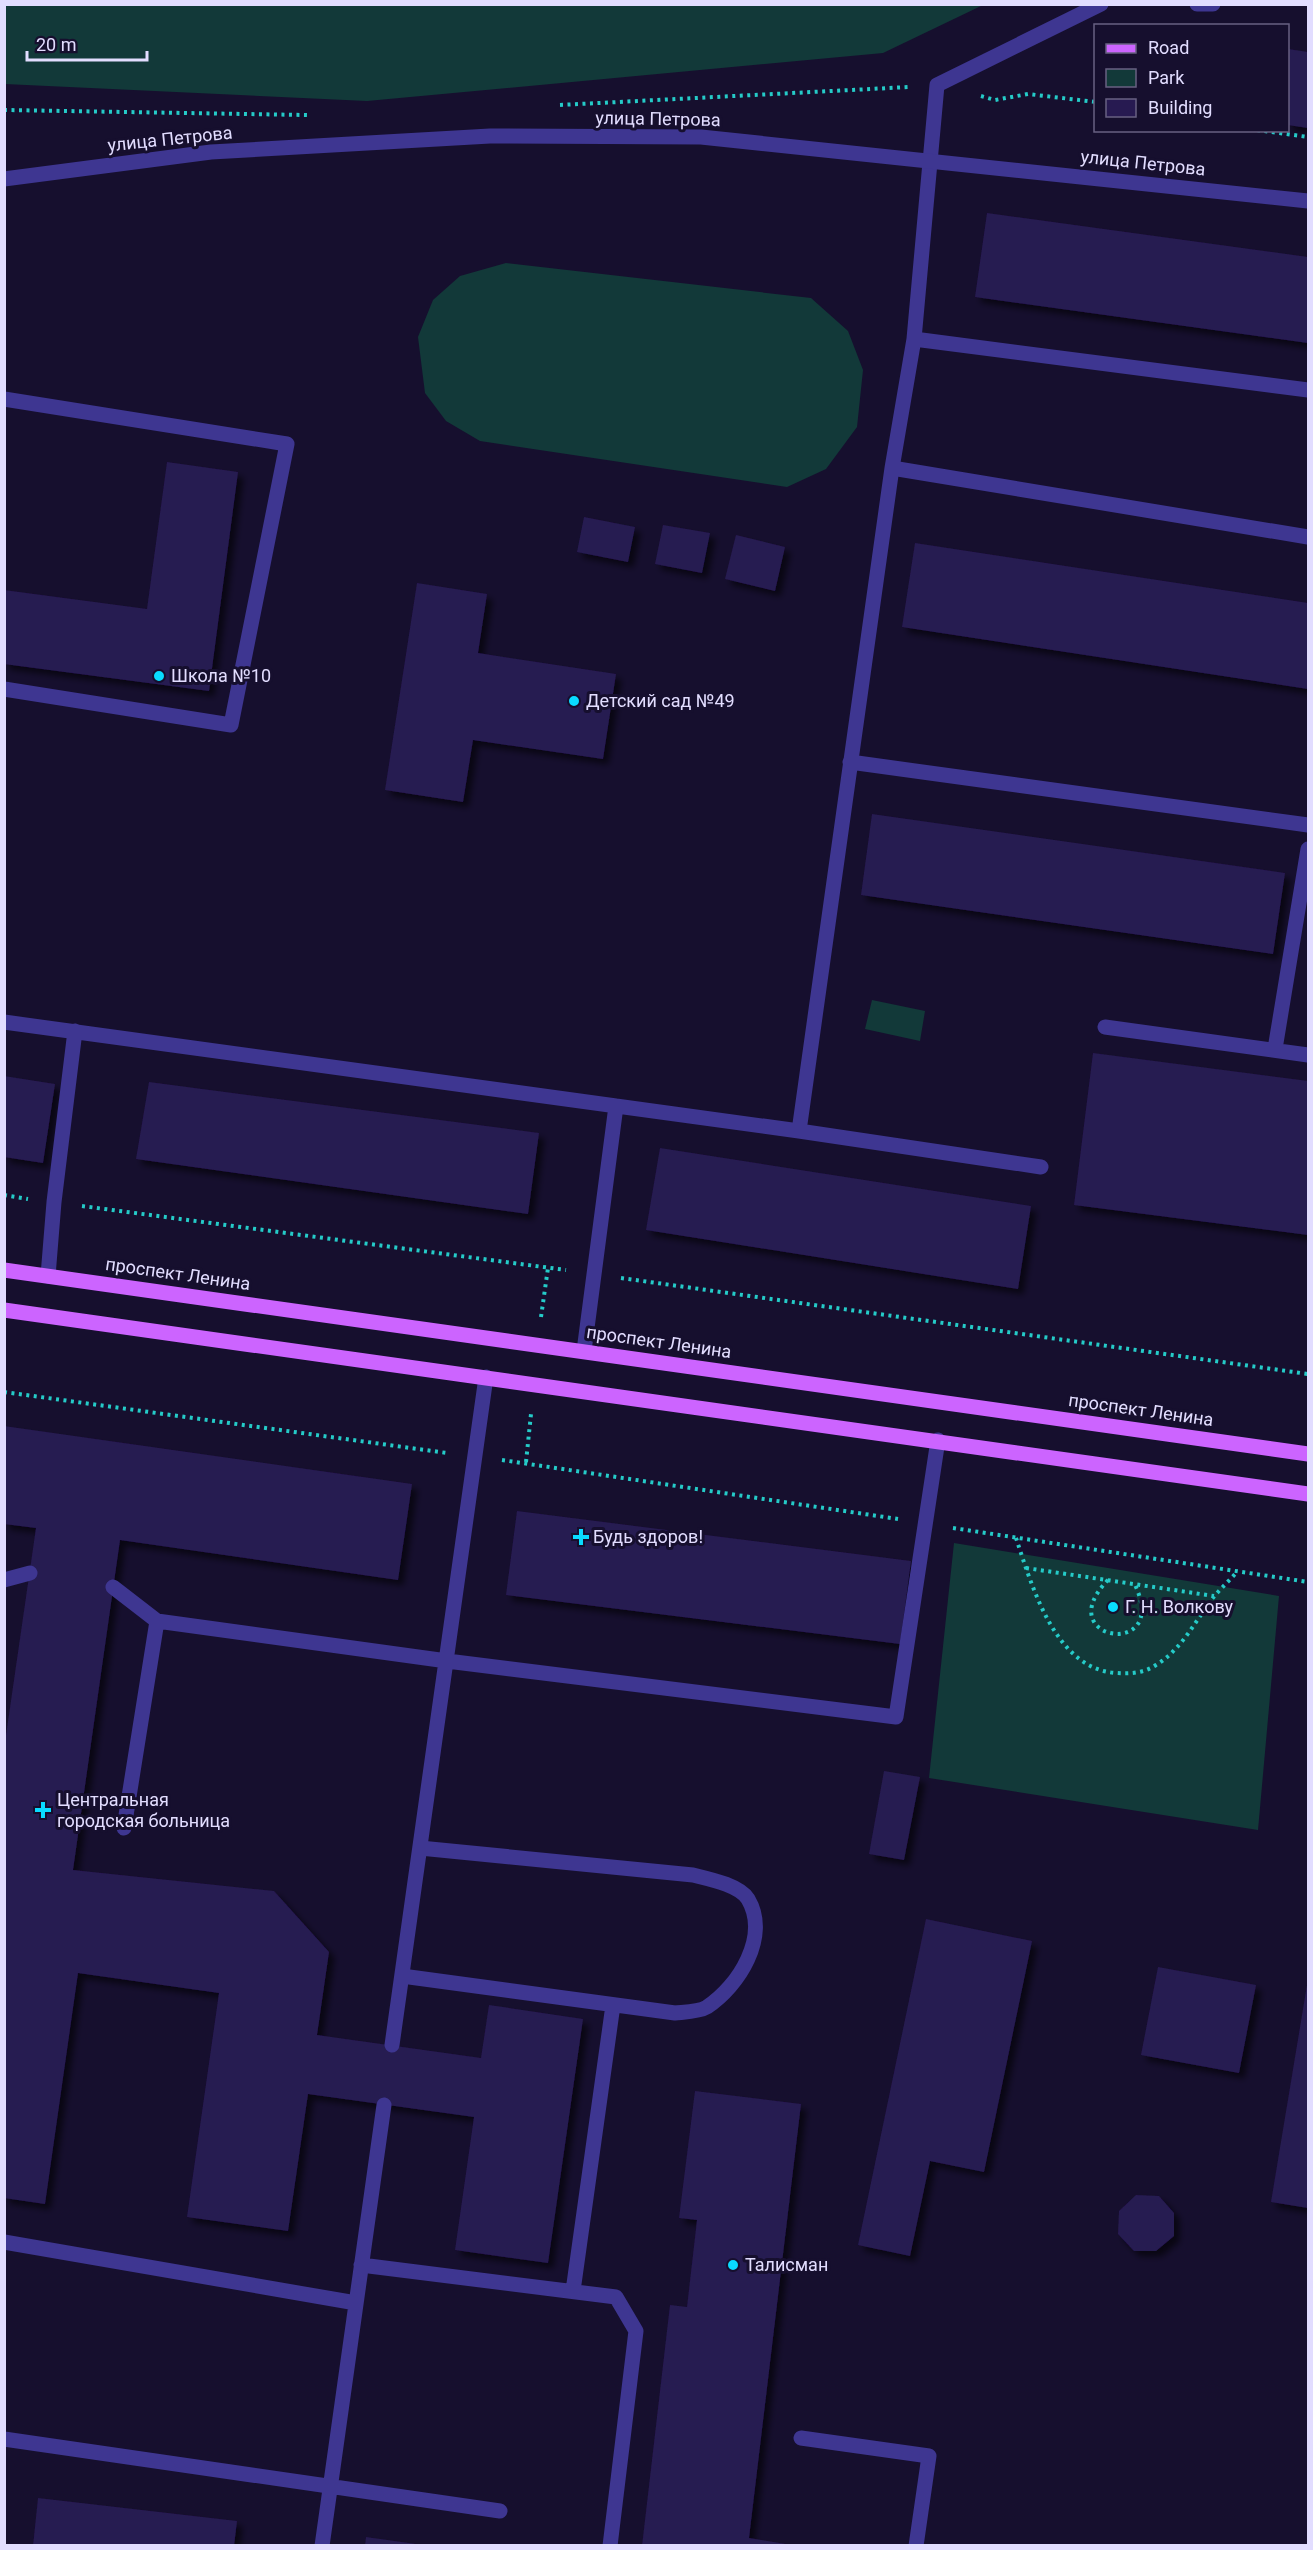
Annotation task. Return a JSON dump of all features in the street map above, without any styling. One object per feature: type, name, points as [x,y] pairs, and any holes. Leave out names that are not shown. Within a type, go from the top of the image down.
[{"type":"main road","name":"проспект Ленина","points":[[4,1270],[1308,1454]]},
{"type":"main road","points":[[4,1310],[1308,1494]]},
{"type":"street","points":[[799,1131],[892,468],[914,339],[937,85],[1101,4]]},
{"type":"street","points":[[1197,4],[1213,4]]},
{"type":"street","name":"улица Петрова","points":[[4,178],[211,152],[490,136],[701,137],[1308,201]]},
{"type":"street","points":[[914,339],[1308,390]]},
{"type":"street","points":[[4,399],[287,444],[231,725],[4,689]]},
{"type":"street","points":[[892,468],[1308,537]]},
{"type":"street","points":[[850,762],[1308,825]]},
{"type":"street","points":[[1275,1049],[1308,849]]},
{"type":"street","points":[[4,1022],[799,1131],[1041,1167]]},
{"type":"street","points":[[1105,1027],[1308,1055]]},
{"type":"street","points":[[48,1276],[54,1202],[75,1031]]},
{"type":"street","points":[[584,1351],[616,1106]]},
{"type":"street","points":[[392,2045],[486,1377]]},
{"type":"street","points":[[113,1587],[157,1621],[447,1661],[896,1717],[938,1440]]},
{"type":"street","points":[[4,1580],[30,1573]]},
{"type":"street","points":[[124,1828],[157,1621]]},
{"type":"street","points":[[402,1976],[675,2013],[706,2008],[735,1980],[753,1950],[756,1923],[747,1898],[725,1883],[693,1875],[420,1848]]},
{"type":"street","points":[[573,2291],[613,2005]]},
{"type":"street","points":[[322,2546],[384,2105]]},
{"type":"street","points":[[4,2242],[356,2303]]},
{"type":"street","points":[[361,2265],[616,2297],[636,2331],[610,2546]]},
{"type":"street","points":[[801,2438],[929,2456],[916,2546]]},
{"type":"street","points":[[4,2439],[500,2511]]},
{"type":"path","points":[[555,105],[937,85],[995,100],[1028,94],[1094,102]]},
{"type":"path","points":[[4,110],[316,115]]},
{"type":"path","points":[[1274,132],[1308,136]]},
{"type":"path","points":[[4,1195],[594,1274],[1308,1374]]},
{"type":"path","points":[[540,1323],[548,1268]]},
{"type":"path","points":[[4,1392],[475,1457],[526,1462],[1308,1582]]},
{"type":"path","points":[[526,1462],[531,1411]]},
{"type":"path","points":[[1016,1538],[1051,1629],[1080,1660],[1105,1672],[1132,1674],[1156,1666],[1181,1645],[1214,1596],[1238,1571]]},
{"type":"path","points":[[1026,1568],[1214,1596]]},
{"type":"path","points":[[1108,1580],[1099,1589],[1092,1602],[1091,1614],[1096,1627],[1110,1635],[1124,1635],[1136,1626],[1143,1613],[1142,1599],[1135,1584]]},
{"type":"green space","points":[[4,5],[983,5],[883,53],[367,101],[5,84]]},
{"type":"green space","points":[[506,263],[811,298],[848,331],[863,370],[857,427],[826,469],[787,487],[480,441],[446,421],[425,393],[418,337],[433,300],[460,276]]},
{"type":"green space","points":[[872,1000],[925,1011],[920,1041],[865,1029]]},
{"type":"green space","points":[[954,1543],[1279,1596],[1258,1830],[929,1778]]},
{"type":"building","points":[[1289,49],[1308,52],[1308,128],[1289,125]]},
{"type":"building","points":[[987,213],[1308,257],[1308,343],[975,297]]},
{"type":"building","points":[[167,462],[238,472],[209,691],[4,664],[4,590],[147,609]]},
{"type":"building","points":[[584,517],[635,527],[628,562],[577,552]]},
{"type":"building","points":[[663,525],[710,533],[702,573],[655,564]]},
{"type":"building","points":[[736,535],[785,547],[775,591],[725,579]]},
{"type":"building","points":[[915,543],[1308,603],[1308,689],[902,627]]},
{"type":"building","points":[[417,583],[487,594],[478,653],[616,674],[603,759],[473,740],[463,802],[385,790]]},
{"type":"building","points":[[872,814],[1285,873],[1273,954],[861,895]]},
{"type":"building","points":[[1093,1053],[1308,1081],[1308,1235],[1074,1205]]},
{"type":"building","points":[[4,1076],[55,1084],[43,1163],[4,1157]]},
{"type":"building","points":[[149,1082],[539,1133],[528,1214],[136,1159]]},
{"type":"building","points":[[660,1148],[1031,1206],[1018,1289],[646,1230]]},
{"type":"building","name":"Центральная городская больница","points":[[4,1426],[412,1484],[398,1580],[120,1540],[73,1870],[274,1891],[329,1952],[317,2035],[481,2058],[489,2005],[583,2019],[548,2263],[455,2250],[474,2117],[308,2094],[288,2231],[187,2217],[219,1993],[78,1973],[45,2204],[4,2198],[4,1749],[36,1528],[4,1524]]},
{"type":"building","points":[[517,1511],[911,1561],[900,1644],[506,1595]]},
{"type":"building","points":[[884,1771],[920,1777],[904,1860],[869,1854]]},
{"type":"building","points":[[926,1919],[1032,1941],[984,2172],[930,2161],[910,2256],[858,2245]]},
{"type":"building","points":[[1158,1967],[1256,1985],[1239,2073],[1141,2055]]},
{"type":"building","points":[[1308,1985],[1308,2208],[1271,2202]]},
{"type":"building","points":[[695,2091],[801,2104],[749,2538],[798,2546],[642,2546],[670,2305],[687,2307],[697,2220],[679,2218]]},
{"type":"building","points":[[1136,2195],[1159,2196],[1174,2213],[1174,2236],[1156,2251],[1134,2251],[1118,2234],[1119,2211]]},
{"type":"building","points":[[38,2498],[237,2521],[234,2546],[33,2546]]},
{"type":"building","points":[[366,2537],[416,2544],[416,2546],[365,2546]]},
{"type":"place","name":"Школа №10","points":[[159,676]]},
{"type":"place","name":"Детский сад №49","points":[[574,701]]},
{"type":"place","name":"Будь здоров!","points":[[581,1537]]},
{"type":"place","name":"Г. Н. Волкову","points":[[1113,1607]]},
{"type":"place","name":"Центральная городская больница","points":[[43,1810]]},
{"type":"place","name":"Талисман","points":[[733,2265]]}]
